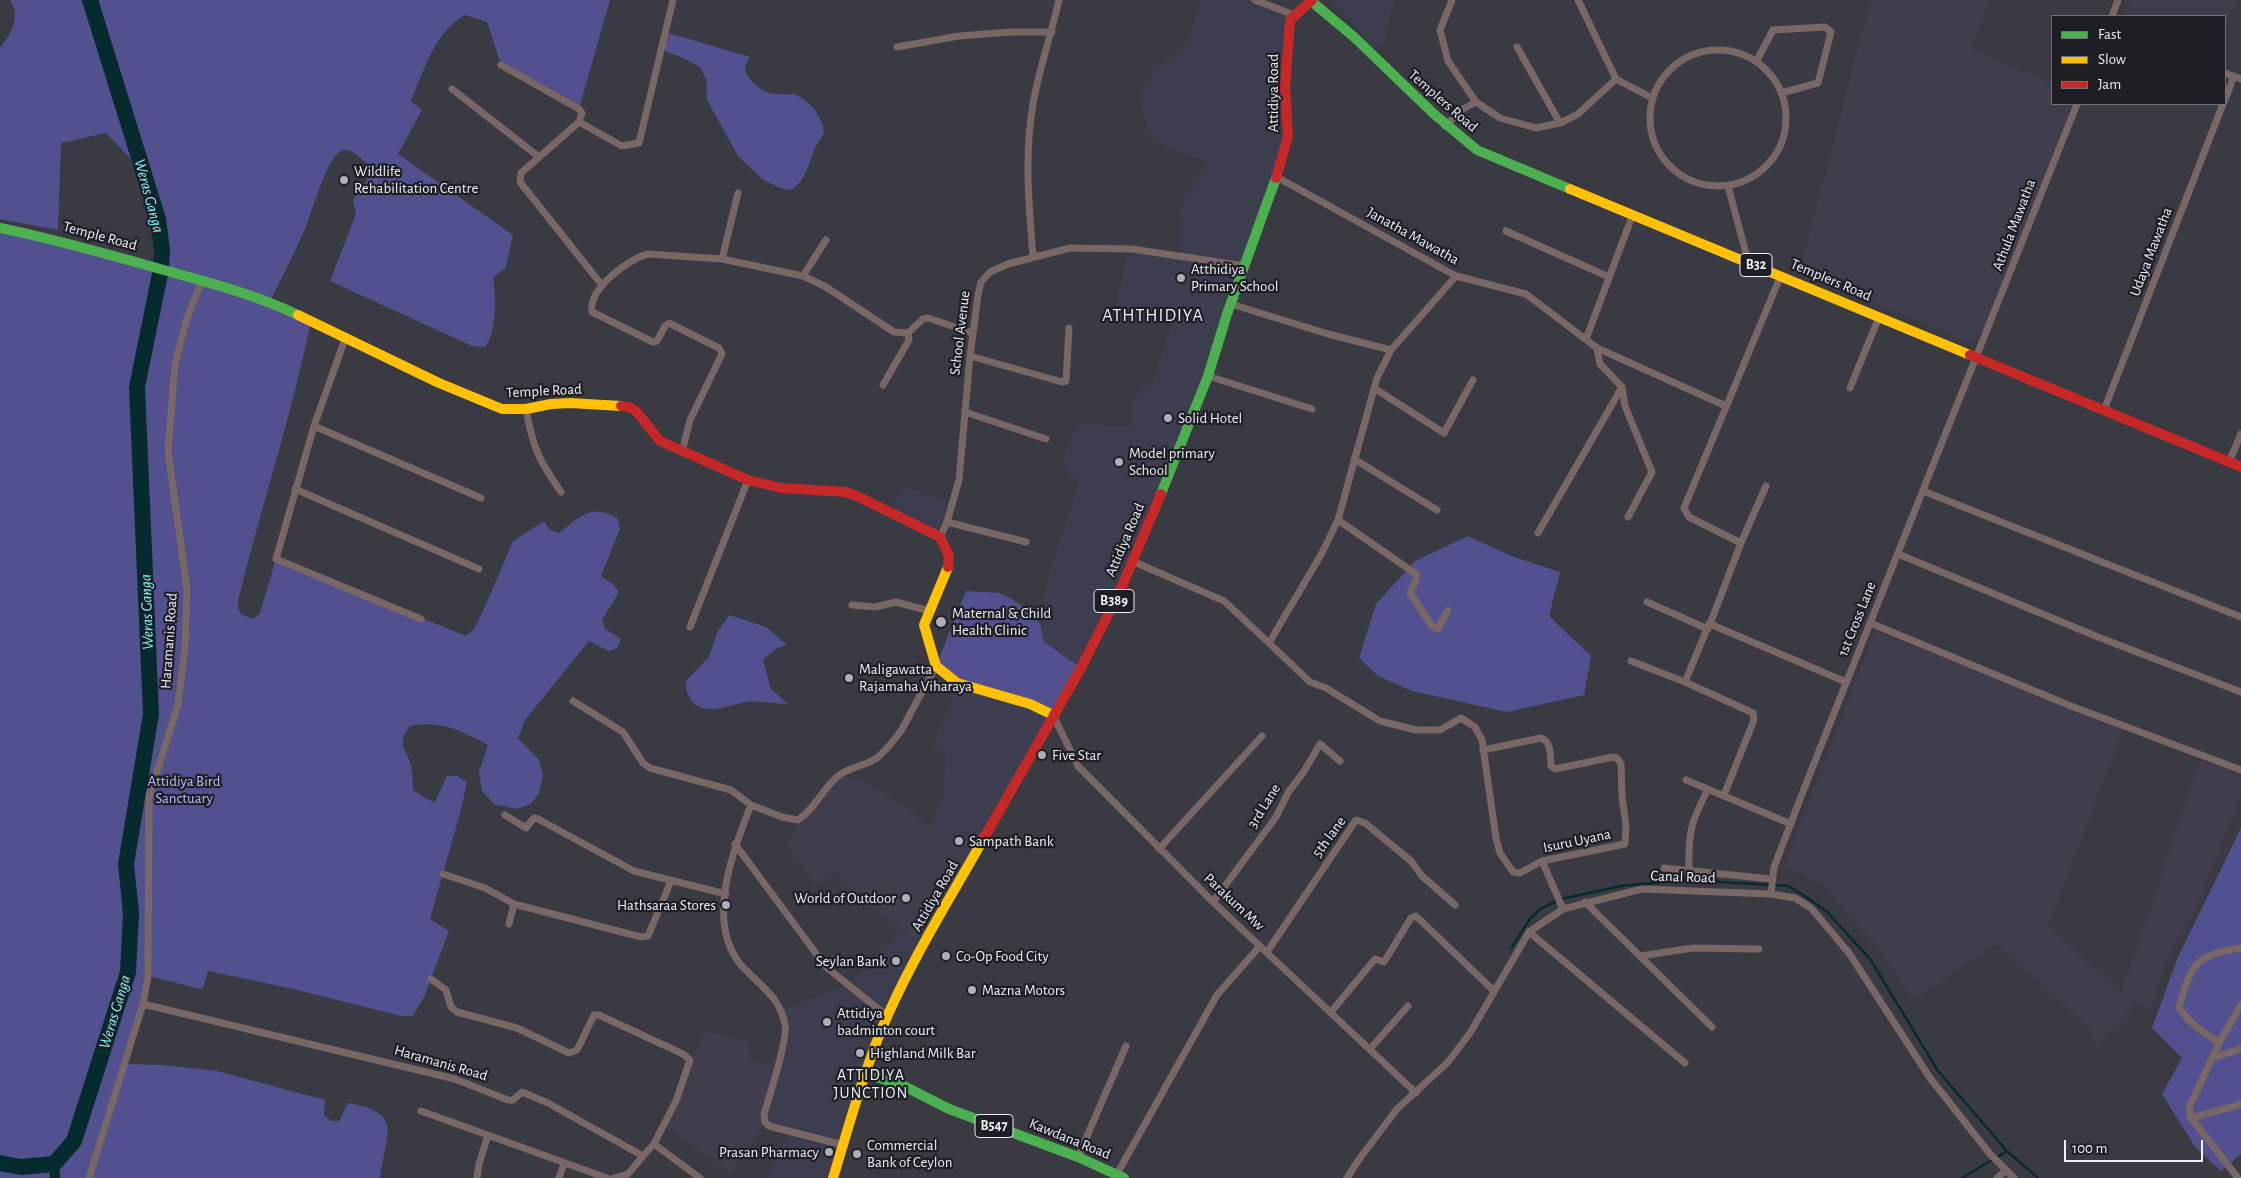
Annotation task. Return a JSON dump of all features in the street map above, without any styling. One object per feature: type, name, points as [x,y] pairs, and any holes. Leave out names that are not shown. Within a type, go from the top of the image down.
[{"type":"main road","points":[[1294,15],[1312,1]]},
{"type":"main road","name":"Templers Road","points":[[1312,1],[1334,19],[1445,126],[1477,150],[2241,467]]},
{"type":"main road","name":"Attidiya Road","points":[[833,1178],[865,1074],[887,1016],[919,953],[1105,622],[1166,483],[1208,376],[1231,304],[1269,201],[1288,136],[1285,88],[1290,20],[1294,15]]},
{"type":"main road","name":"Temple Road","points":[[0,228],[95,250],[270,301],[346,339],[502,409],[526,409],[551,404],[570,403],[628,407],[636,411],[660,441],[748,480],[781,488],[846,492],[940,537]]},
{"type":"main road","points":[[940,537],[949,556],[949,564],[928,610],[924,625],[936,666],[957,683],[1030,704],[1054,715]]},
{"type":"main road","name":"Kawdana Road","points":[[865,1074],[900,1084],[949,1109],[1078,1157],[1120,1176]]},
{"type":"street","points":[[579,122],[622,146],[639,143],[674,0]]},
{"type":"street","points":[[1033,257],[1028,201],[1028,148],[1033,104],[1059,0]]},
{"type":"street","points":[[1255,0],[1294,15]]},
{"type":"street","points":[[1452,0],[1440,30],[1448,61],[1476,102],[1500,118],[1536,128],[1560,123],[1578,114],[1616,78]]},
{"type":"street","points":[[1578,0],[1616,78],[1652,98]]},
{"type":"street","points":[[2112,15],[2118,0]]},
{"type":"street","points":[[1756,62],[1773,30],[1825,27],[1829,29],[1831,32],[1818,84],[1781,93]]},
{"type":"street","points":[[897,47],[959,36],[1010,32],[1052,32]]},
{"type":"street","points":[[1518,47],[1560,123]]},
{"type":"street","points":[[1722,50],[1740,54],[1756,62],[1775,81],[1781,93],[1786,110],[1786,128],[1781,144],[1772,160],[1760,172],[1745,181],[1728,186],[1708,186],[1690,180],[1673,170],[1660,155],[1652,137],[1649,117],[1652,98],[1660,81],[1686,57],[1722,50]]},
{"type":"street","points":[[501,65],[579,109],[582,116],[579,122],[521,173],[520,182],[601,284]]},
{"type":"street","points":[[2226,73],[2238,78],[2226,98]]},
{"type":"street","points":[[452,89],[539,157]]},
{"type":"street","points":[[1445,126],[1463,109],[1476,102]]},
{"type":"street","name":"Athula Mawatha","points":[[1977,358],[2077,105]]},
{"type":"street","name":"Udaya Mawatha","points":[[2104,410],[2223,105]]},
{"type":"street","name":"Janatha Mawatha","points":[[1275,176],[1456,276],[1526,294],[1597,348],[1726,406]]},
{"type":"street","points":[[1728,186],[1748,261]]},
{"type":"street","points":[[722,260],[738,193]]},
{"type":"street","points":[[1586,339],[1633,214]]},
{"type":"street","points":[[1506,231],[1609,277]]},
{"type":"street","points":[[803,276],[826,240]]},
{"type":"street","name":"School Avenue","points":[[940,537],[947,522],[959,480],[973,333],[981,282],[990,272],[1008,264],[1070,248],[1132,249],[1245,266]]},
{"type":"street","points":[[682,452],[690,420],[722,354],[719,348],[668,324],[657,341],[653,342],[592,312],[594,298],[601,284],[639,256],[648,254],[722,260],[803,276],[826,286],[894,332],[908,333],[923,319],[928,318],[973,333]]},
{"type":"street","points":[[1741,542],[1689,517],[1684,508],[1781,275]]},
{"type":"street","points":[[1132,561],[1224,601],[1269,643],[1322,553],[1338,520],[1374,388],[1391,350],[1456,276]]},
{"type":"street","name":"Haramanis Road","points":[[89,1178],[143,1004],[148,976],[149,797],[178,705],[186,647],[187,589],[168,451],[175,364],[198,279]]},
{"type":"street","points":[[1231,304],[1328,334],[1391,350]]},
{"type":"street","points":[[1850,388],[1879,317]]},
{"type":"street","points":[[970,356],[1062,382],[1066,380],[1070,328]]},
{"type":"street","points":[[883,385],[909,340],[908,333]]},
{"type":"street","points":[[346,339],[314,426],[276,559],[421,619]]},
{"type":"street","points":[[1597,348],[1600,364],[1622,387],[1625,406],[1652,472],[1628,517]]},
{"type":"street","name":"1st Cross Lane","points":[[1771,886],[1791,824],[1846,682],[1977,358]]},
{"type":"street","points":[[1208,376],[1312,409]]},
{"type":"street","points":[[1374,388],[1444,433],[1473,380]]},
{"type":"street","points":[[1538,533],[1622,387]]},
{"type":"street","points":[[526,409],[531,440],[540,461],[561,492]]},
{"type":"street","points":[[965,412],[1046,440]]},
{"type":"street","points":[[314,426],[481,498]]},
{"type":"street","points":[[2229,462],[2241,434]]},
{"type":"street","points":[[1354,459],[1437,510]]},
{"type":"street","points":[[690,627],[748,480]]},
{"type":"street","points":[[1685,682],[1741,542],[1766,486]]},
{"type":"street","points":[[296,489],[479,569]]},
{"type":"street","points":[[1923,491],[2241,617]]},
{"type":"street","points":[[1338,520],[1416,574],[1416,580],[1410,593],[1432,626],[1438,629],[1448,610]]},
{"type":"street","points":[[947,522],[1026,542]]},
{"type":"street","points":[[1898,554],[2098,638],[2241,692]]},
{"type":"street","points":[[852,605],[875,607],[896,602],[928,610]]},
{"type":"street","points":[[1647,602],[1846,682]]},
{"type":"street","points":[[1870,623],[2071,706],[2241,770]]},
{"type":"street","name":"Isuru Uyana","points":[[1269,643],[1310,682],[1326,688],[1380,721],[1416,730],[1440,730],[1461,718],[1475,727],[1482,740],[1483,750],[1496,838],[1500,853],[1513,872],[1520,874],[1542,862],[1626,844],[1621,764],[1617,758],[1613,757],[1555,769],[1551,766],[1549,745],[1545,739],[1541,738],[1483,750]]},
{"type":"street","points":[[1632,661],[1753,712],[1754,720],[1724,796]]},
{"type":"street","points":[[573,701],[623,732],[642,763],[650,768],[731,790],[751,805],[782,817],[798,820],[809,812],[829,784],[840,775],[876,758],[894,741],[901,732],[936,666]]},
{"type":"street","name":"Parakum Mw","points":[[1054,715],[1078,766],[1212,902],[1416,1093]]},
{"type":"street","points":[[1159,849],[1262,736]]},
{"type":"street","name":"3rd Lane","points":[[1212,902],[1276,817],[1289,791],[1320,744],[1340,761]]},
{"type":"street","points":[[1686,780],[1791,824]]},
{"type":"street","points":[[1689,869],[1688,839],[1692,819],[1708,789]]},
{"type":"street","points":[[751,805],[728,866],[726,937],[741,964],[776,1000],[786,1028],[764,1114],[765,1122],[769,1126],[843,1145]]},
{"type":"street","points":[[505,815],[526,828],[534,818],[634,871],[726,894]]},
{"type":"street","name":"5th lane","points":[[1267,952],[1356,820],[1366,823],[1411,861],[1422,876],[1455,905]]},
{"type":"street","points":[[735,844],[826,967],[887,1016]]},
{"type":"street","points":[[1542,862],[1562,907]]},
{"type":"street","points":[[1664,868],[1689,869],[1771,886]]},
{"type":"street","points":[[443,874],[485,888],[514,904],[641,937],[648,936],[671,881]]},
{"type":"street","name":"Canal Road","points":[[1347,1178],[1398,1109],[1448,1062],[1470,1034],[1529,932],[1562,907],[1642,890],[1771,886],[1811,908],[1849,953],[1930,1078],[1990,1154],[2014,1178]]},
{"type":"street","points":[[1585,902],[1712,1027]]},
{"type":"street","points":[[509,924],[514,904]]},
{"type":"street","points":[[1331,1012],[1375,959],[1384,962],[1411,918],[1416,916],[1494,991]]},
{"type":"street","points":[[1529,932],[1685,1063]]},
{"type":"street","points":[[1120,1176],[1217,996],[1260,946]]},
{"type":"street","points":[[1640,956],[1693,948],[1759,949]]},
{"type":"street","points":[[2219,1043],[2201,1030],[2179,1007],[2197,962],[2212,953],[2241,948]]},
{"type":"street","points":[[431,978],[446,990],[451,1007],[457,1012],[517,1028],[569,1053],[577,1050],[594,1015],[599,1015],[683,1054],[690,1060],[676,1101],[654,1144],[628,1174],[614,1178]]},
{"type":"street","name":"Haramanis Road","points":[[143,1004],[455,1079],[508,1100],[513,1100],[522,1092],[548,1103],[643,1156]]},
{"type":"street","points":[[2238,1178],[2191,1118],[2189,1108],[2219,1043],[2241,1005]]},
{"type":"street","points":[[1370,1049],[1408,1006]]},
{"type":"street","points":[[1078,1157],[1126,1046]]},
{"type":"street","points":[[2212,1058],[2241,1049]]},
{"type":"street","points":[[2191,1118],[2241,1104]]},
{"type":"street","points":[[421,1111],[607,1178]]},
{"type":"street","points":[[477,1178],[488,1135]]},
{"type":"street","points":[[654,1144],[700,1178]]},
{"type":"street","points":[[559,1178],[564,1164]]},
{"type":"street","points":[[1998,1178],[2006,1170]]},
{"type":"shaded area","points":[[1201,0],[1255,0],[1294,15],[1288,124],[1208,376],[1081,668],[1044,642],[1040,624],[1049,575],[1080,483],[1070,476],[1064,466],[1064,458],[1070,437],[1079,423],[1133,427],[1133,402],[1139,391],[1152,384],[1173,319],[1118,306],[1119,291],[1127,260],[1132,249],[1179,256],[1181,205],[1205,169],[1203,161],[1164,146],[1148,130],[1139,95],[1158,66],[1177,55],[1189,37]]},
{"type":"shaded area","points":[[1332,0],[1394,0],[1384,44],[1373,48]]},
{"type":"shaded area","points":[[1871,0],[1991,0],[1971,48],[2051,84],[2051,105],[2075,105],[1986,326],[1974,341],[1967,342],[1800,271]]},
{"type":"shaded area","points":[[2131,0],[2236,0],[2226,25],[2226,15],[2127,15],[2126,11]]},
{"type":"shaded area","points":[[905,486],[953,504],[942,535],[892,514],[897,496]]},
{"type":"shaded area","points":[[1875,631],[2124,728],[2052,918],[2046,924],[2121,994],[2200,760],[2241,776],[2241,796],[2194,913],[2168,958],[2150,1010],[2128,1000],[2134,1006],[2097,1048],[2088,1026],[1996,944],[1914,1000],[1873,942],[1820,883],[1784,865]]},
{"type":"shaded area","points":[[957,683],[1053,715],[970,863],[929,828],[944,793],[945,755],[933,746]]},
{"type":"shaded area","points":[[840,775],[864,781],[908,809],[970,863],[923,946],[850,890],[835,871],[823,883],[815,884],[808,875],[806,868],[792,853],[788,844],[798,820]]},
{"type":"shaded area","points":[[903,932],[923,946],[902,985],[833,1178],[767,1178],[789,1132],[765,1122],[786,1028],[781,1010],[846,985]]},
{"type":"shaded area","points":[[706,1030],[746,1041],[751,1046],[749,1059],[777,1067],[765,1122],[732,1173],[664,1125],[690,1060]]},
{"type":"green space","name":"Attidiya Bird Sanctuary","points":[[10,0],[610,0],[579,109],[501,65],[487,22],[465,15],[445,32],[431,53],[411,101],[422,110],[398,154],[513,235],[506,267],[493,278],[495,294],[494,323],[485,347],[472,346],[330,281],[356,214],[353,200],[367,180],[367,164],[357,155],[346,150],[338,153],[333,158],[320,186],[303,234],[270,301],[311,321],[286,426],[238,601],[238,608],[241,614],[253,619],[260,613],[276,559],[466,636],[474,629],[483,611],[513,541],[544,521],[549,529],[559,533],[580,517],[594,512],[609,514],[618,519],[620,529],[601,576],[613,584],[619,592],[602,620],[605,629],[621,639],[617,648],[609,651],[589,641],[525,720],[518,738],[539,760],[543,774],[539,793],[531,804],[517,809],[494,804],[482,791],[479,772],[488,745],[460,731],[432,724],[410,726],[403,738],[403,746],[412,769],[413,790],[435,802],[447,776],[457,776],[467,782],[461,810],[430,919],[449,931],[424,997],[413,1016],[401,1016],[289,988],[208,971],[203,988],[200,989],[149,976],[124,1064],[164,1065],[217,1071],[325,1100],[324,1115],[331,1121],[339,1121],[348,1103],[366,1107],[378,1113],[385,1120],[388,1128],[380,1178],[0,1178],[0,228],[161,268],[162,250],[158,219],[144,173],[106,133],[61,143],[58,230],[0,219],[0,48],[11,31],[15,19],[15,12]]},
{"type":"green space","points":[[665,32],[750,57],[745,71],[760,89],[778,94],[794,94],[810,104],[821,121],[824,133],[816,146],[804,176],[792,190],[780,188],[762,179],[738,156],[707,100],[706,79],[700,67],[681,57],[661,50]]},
{"type":"green space","points":[[1468,536],[1511,556],[1560,572],[1549,616],[1591,656],[1584,695],[1507,712],[1412,691],[1378,676],[1359,658],[1376,604],[1415,561]]},
{"type":"green space","points":[[966,591],[999,593],[1031,612],[1040,624],[1044,642],[1081,668],[1053,715],[957,683],[936,666]]},
{"type":"green space","points":[[729,615],[766,627],[787,645],[777,648],[763,660],[771,689],[788,704],[750,702],[707,709],[694,704],[690,698],[686,687],[687,680],[709,657],[718,631]]},
{"type":"green space","points":[[2241,828],[2241,1154],[2221,1171],[2196,1148],[2162,1094],[2182,1058],[2152,1028],[2178,957]]},
{"type":"waterway","name":"Weras Ganga","points":[[0,1163],[21,1167],[54,1164],[74,1141],[128,972],[131,913],[126,864],[151,714],[137,387],[161,269],[162,250],[158,219],[90,0]]},
{"type":"waterway","points":[[1512,947],[1530,919],[1540,909],[1561,899],[1621,886],[1686,880],[1788,886],[1827,912],[1870,959],[1938,1071],[2007,1151]]},
{"type":"waterway","points":[[1962,1178],[2007,1151],[2038,1178]]},
{"type":"waterway","points":[[54,1164],[55,1178]]},
{"type":"traffic: fast","points":[[1311,1],[1354,37],[1434,114],[1477,150],[1570,189]]},
{"type":"traffic: fast","points":[[1161,494],[1208,376],[1227,314],[1276,178]]},
{"type":"traffic: fast","points":[[0,228],[80,247],[213,284],[264,301],[298,315]]},
{"type":"traffic: fast","points":[[865,1074],[900,1084],[949,1109],[1078,1157],[1124,1178]]},
{"type":"traffic: slow","points":[[1570,189],[1970,355]]},
{"type":"traffic: slow","points":[[298,315],[439,383],[502,409],[526,409],[551,404],[570,403],[621,406]]},
{"type":"traffic: slow","points":[[948,567],[924,625],[936,666],[957,683],[1030,704],[1053,715]]},
{"type":"traffic: slow","points":[[833,1178],[867,1069],[891,1008],[929,934],[984,838]]},
{"type":"traffic: jam","points":[[1276,178],[1288,136],[1285,88],[1290,20],[1312,0]]},
{"type":"traffic: jam","points":[[1970,355],[2241,467]]},
{"type":"traffic: jam","points":[[621,406],[629,407],[636,411],[660,441],[748,480],[781,488],[846,492],[857,496],[940,537],[949,556],[948,567]]},
{"type":"traffic: jam","points":[[984,838],[1081,668],[1120,591],[1161,494]]},
{"type":"place","name":"Wildlife Rehabilitation Centre","points":[[344,180]]},
{"type":"place","name":"Atthidiya Primary School","points":[[1181,278]]},
{"type":"place","name":"Solid Hotel","points":[[1168,418]]},
{"type":"place","name":"Model primary School","points":[[1119,462]]},
{"type":"place","name":"Maternal & Child Health Clinic","points":[[941,622]]},
{"type":"place","name":"Maligawatta Rajamaha Viharaya","points":[[849,678]]},
{"type":"place","name":"Five Star","points":[[1042,755]]},
{"type":"place","name":"Sampath Bank","points":[[959,841]]},
{"type":"place","name":"World of Outdoor","points":[[906,898]]},
{"type":"place","name":"Hathsaraa Stores","points":[[726,905]]},
{"type":"place","name":"Co-Op Food City","points":[[946,956]]},
{"type":"place","name":"Seylan Bank","points":[[896,961]]},
{"type":"place","name":"Mazna Motors","points":[[972,990]]},
{"type":"place","name":"Attidiya badminton court","points":[[827,1022]]},
{"type":"place","name":"Highland Milk Bar","points":[[860,1053]]},
{"type":"place","name":"Prasan Pharmacy","points":[[829,1152]]},
{"type":"place","name":"Commercial Bank of Ceylon","points":[[857,1154]]},
{"type":"district","name":"ATHTHIDIYA","points":[[1153,316]]},
{"type":"district","name":"ATTIDIYA JUNCTION","points":[[871,1084]]}]
